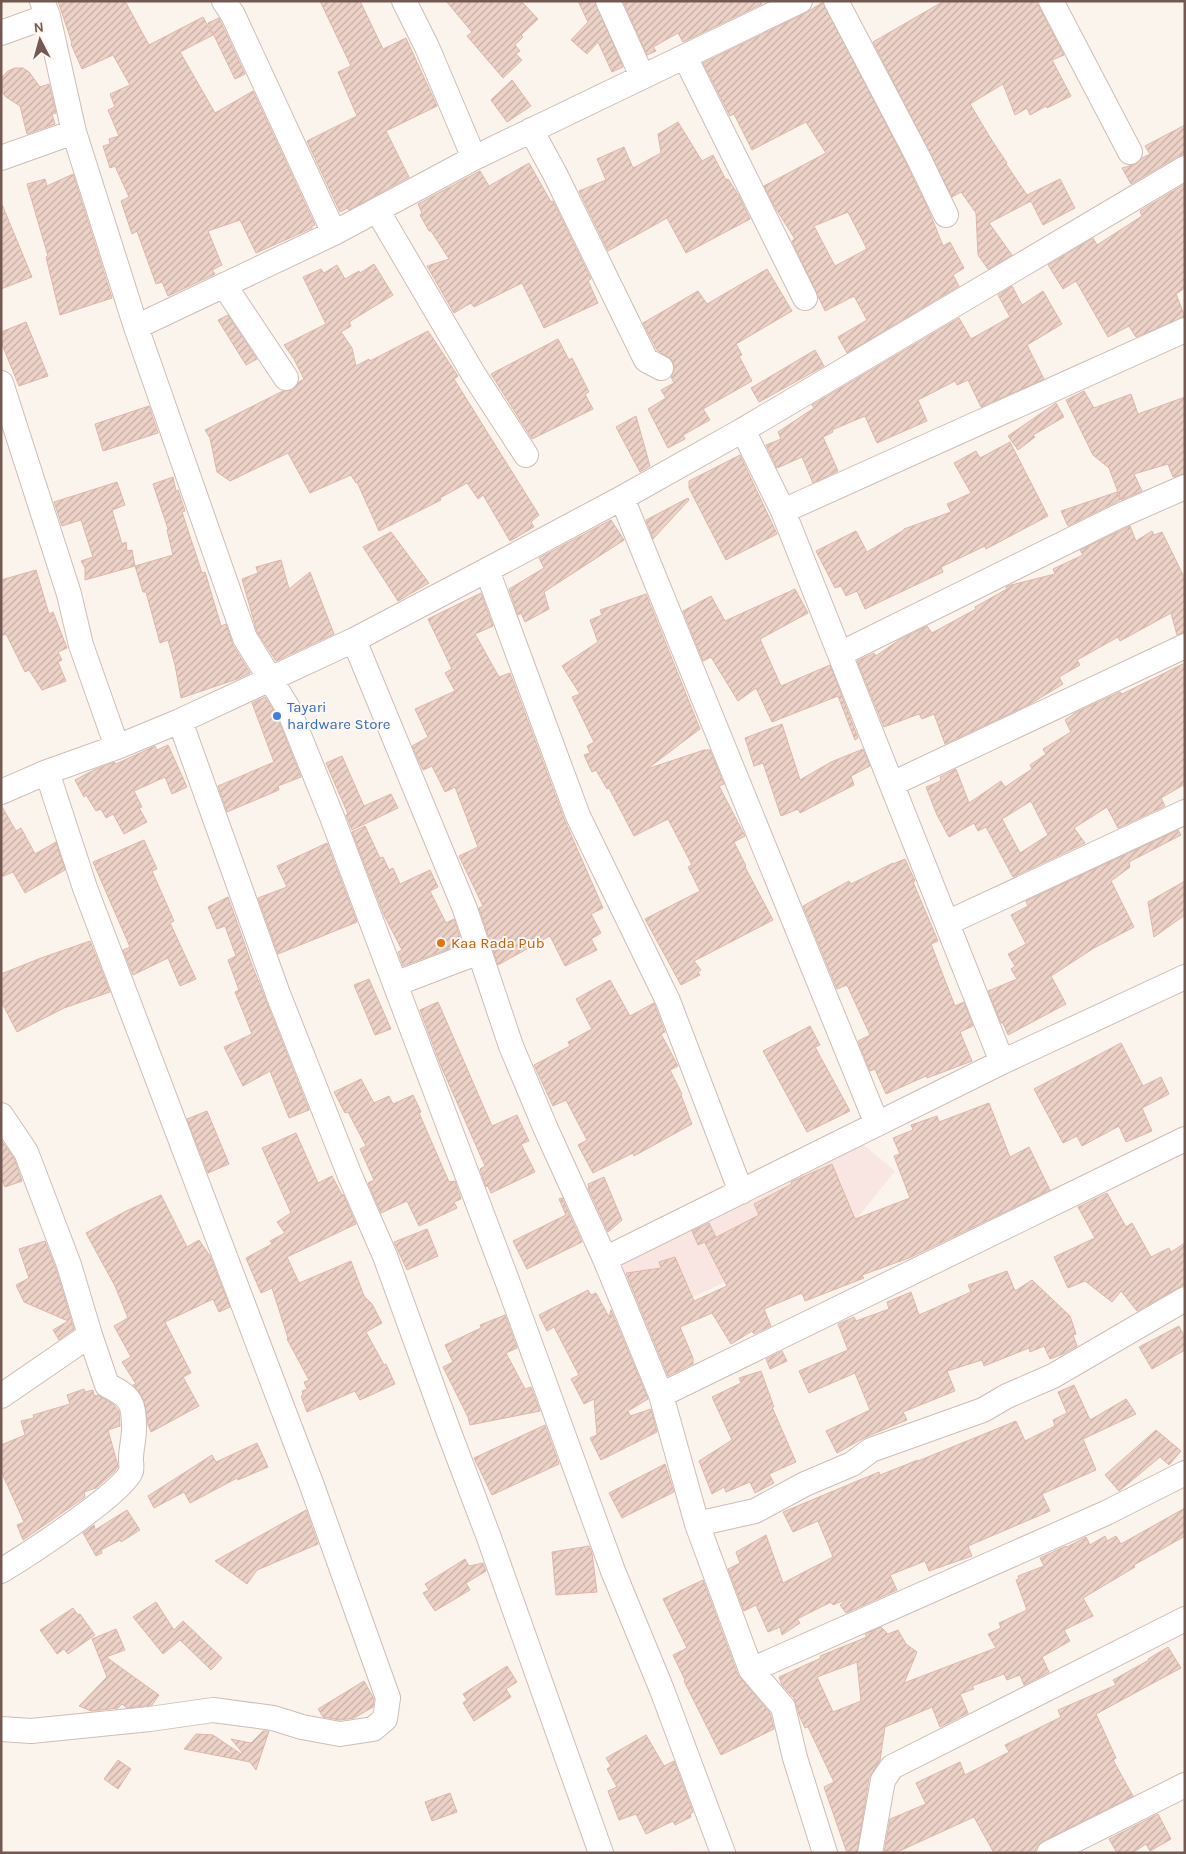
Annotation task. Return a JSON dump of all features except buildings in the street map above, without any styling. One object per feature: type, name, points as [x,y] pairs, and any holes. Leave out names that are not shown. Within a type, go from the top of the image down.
[{"type":"street","points":[[224,1],[233,15],[334,233]]},
{"type":"street","points":[[404,1],[427,47],[474,158]]},
{"type":"street","points":[[608,1],[642,76]]},
{"type":"street","points":[[136,327],[334,233],[474,158],[800,1]]},
{"type":"street","points":[[836,1],[918,157],[946,215]]},
{"type":"street","points":[[1051,1],[1130,152]]},
{"type":"street","points":[[1,33],[45,9],[74,132],[136,327],[245,638],[288,708],[332,817],[508,1283],[613,1571],[662,1690],[723,1853]]},
{"type":"street","points":[[685,57],[805,298]]},
{"type":"street","points":[[531,130],[555,174],[646,360],[661,368]]},
{"type":"street","points":[[1,158],[74,132]]},
{"type":"street","points":[[1,792],[47,772],[117,747],[180,721],[354,640],[487,570],[622,498],[743,430],[1185,168]]},
{"type":"street","points":[[377,210],[474,375],[526,455]]},
{"type":"street","points":[[224,285],[286,378]]},
{"type":"street","points":[[783,511],[1185,330]]},
{"type":"street","points":[[1,383],[68,594],[81,645],[117,747]]},
{"type":"street","points":[[743,430],[783,511],[1002,1062]]},
{"type":"street","points":[[840,654],[1119,516],[1185,487]]},
{"type":"street","points":[[622,498],[876,1124]]},
{"type":"street","points":[[487,570],[578,816],[668,1001],[741,1192]]},
{"type":"street","points":[[354,640],[465,908],[515,1055],[545,1127],[605,1258],[661,1395],[697,1524],[751,1670],[783,1707],[795,1758],[825,1853]]},
{"type":"street","points":[[892,784],[1185,646]]},
{"type":"street","points":[[180,721],[278,994],[350,1176],[386,1256],[601,1853]]},
{"type":"street","points":[[1,1729],[31,1731],[150,1719],[213,1710],[273,1718],[302,1727],[340,1734],[354,1733],[373,1729],[385,1719],[388,1698],[312,1483],[85,888],[47,772]]},
{"type":"street","points":[[948,923],[1185,812]]},
{"type":"street","points":[[395,984],[479,952]]},
{"type":"street","points":[[605,1258],[1002,1062],[1185,977]]},
{"type":"street","points":[[1,1115],[26,1152],[69,1265],[107,1384],[125,1394],[134,1408],[134,1434],[131,1450],[132,1471],[120,1488],[29,1554],[1,1571]]},
{"type":"street","points":[[661,1395],[1185,1140]]},
{"type":"street","points":[[697,1524],[755,1511],[805,1484],[852,1464],[871,1450],[983,1410],[1007,1396],[1053,1376],[1185,1299]]},
{"type":"street","points":[[1,1396],[90,1335]]},
{"type":"street","points":[[751,1670],[1106,1513],[1185,1474]]},
{"type":"street","points":[[870,1853],[883,1780],[892,1767],[1185,1619]]},
{"type":"street","points":[[1049,1853],[1185,1785]]},
{"type":"shaded area","points":[[858,1140],[895,1171],[859,1216],[635,1326],[610,1262]]},
{"type":"place","name":"Tayari hardware Store","points":[[277,716]]},
{"type":"place","name":"Kaa Rada Pub","points":[[441,943]]}]
